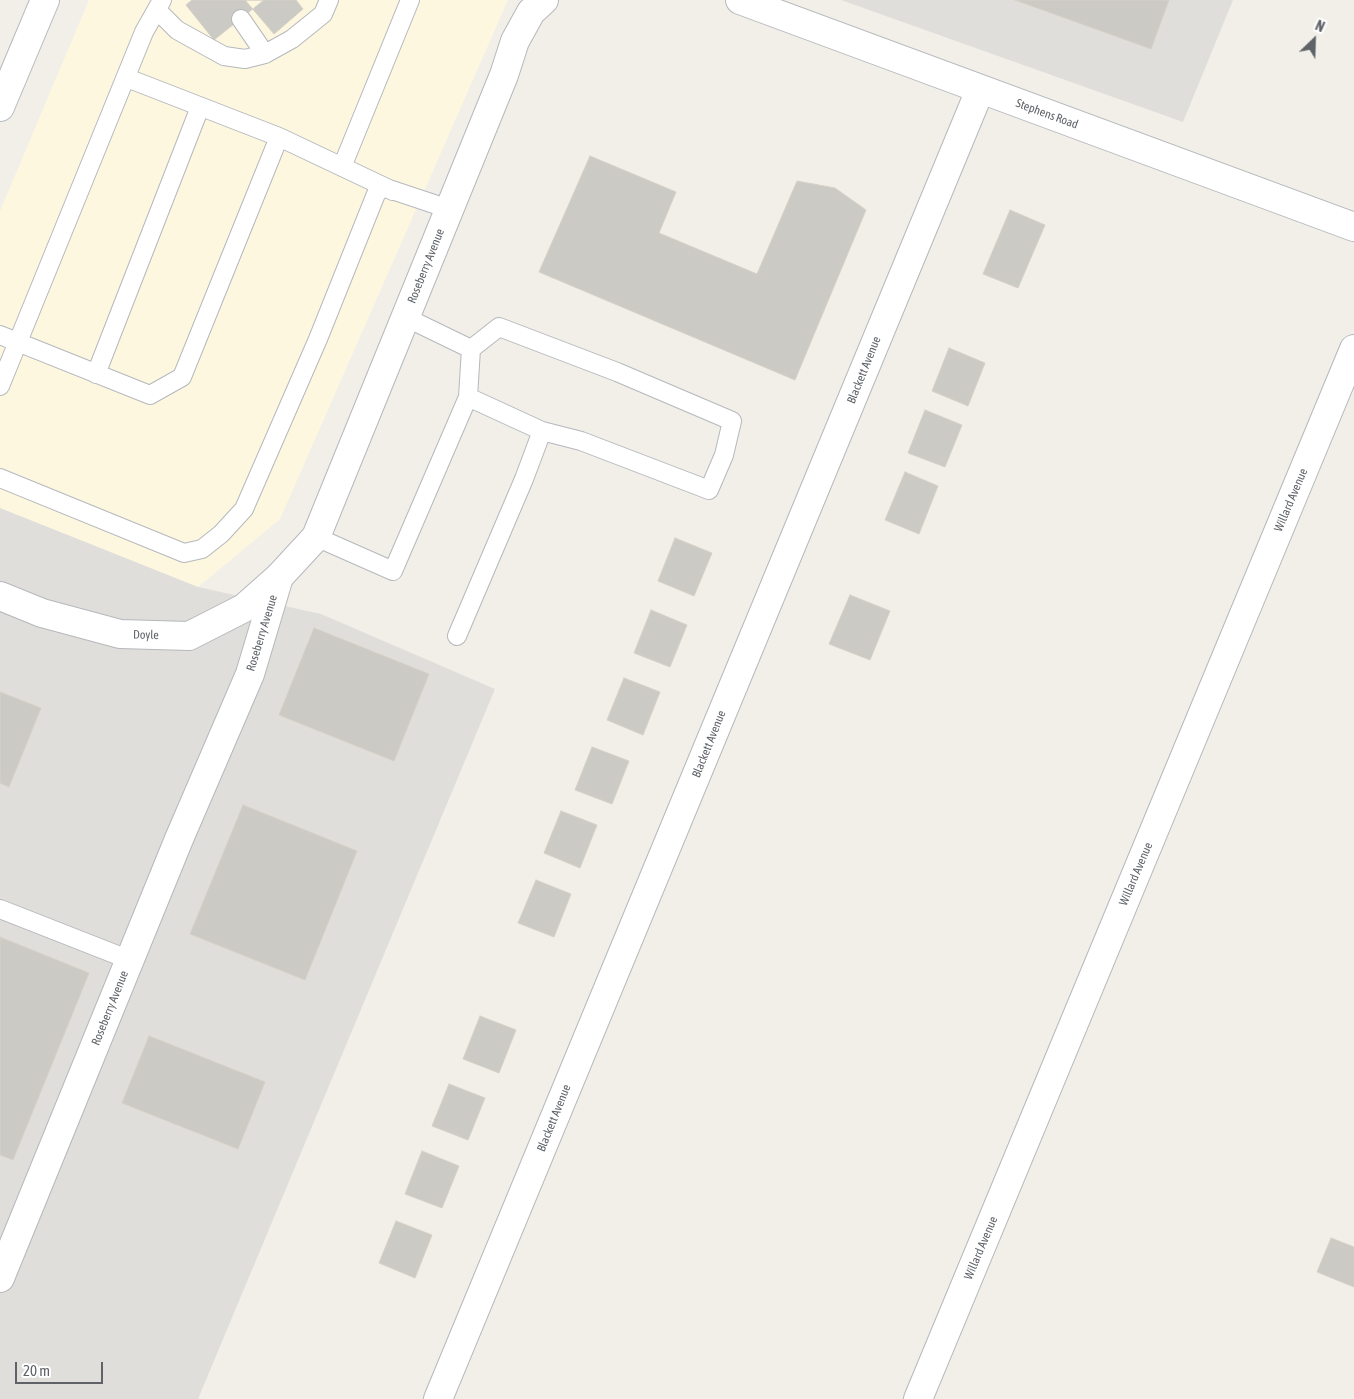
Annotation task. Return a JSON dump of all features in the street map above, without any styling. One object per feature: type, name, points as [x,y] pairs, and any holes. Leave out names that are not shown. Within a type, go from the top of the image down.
[{"type":"street","points":[[0,107],[45,0]]},
{"type":"street","name":"Stephens Road","points":[[740,0],[1354,227]]},
{"type":"street","name":"Roseberry Avenue","points":[[0,1278],[250,674],[280,577],[316,536],[515,41],[531,12],[539,2]]},
{"type":"street","name":"Blackett Avenue","points":[[438,1399],[980,90]]},
{"type":"street","name":"Willard Avenue","points":[[918,1399],[1354,348]]},
{"type":"street","name":"Doyle","points":[[0,596],[42,613],[120,634],[189,636],[244,608],[280,577]]},
{"type":"lane","points":[[342,167],[410,0]]},
{"type":"lane","points":[[0,386],[127,78],[144,32],[160,5],[177,30],[224,56],[245,59],[265,54],[292,39],[323,14],[326,2]]},
{"type":"lane","points":[[241,19],[265,54]]},
{"type":"lane","points":[[127,78],[279,137],[393,191]]},
{"type":"lane","points":[[96,374],[200,107]]},
{"type":"lane","points":[[0,335],[150,395],[182,377],[279,137]]},
{"type":"lane","points":[[0,478],[184,553],[202,549],[221,534],[244,509],[318,340],[376,194],[383,188],[449,209]]},
{"type":"lane","points":[[405,316],[471,349]]},
{"type":"lane","points":[[316,536],[394,571],[468,397],[471,349],[498,326],[617,372],[732,421],[724,455],[709,490],[581,441],[542,431],[468,397]]},
{"type":"lane","points":[[457,636],[524,479],[542,431]]},
{"type":"lane","points":[[0,909],[130,960]]},
{"type":"shaded area","points":[[89,0],[508,0],[280,519],[198,587],[0,508],[0,211]]},
{"type":"shaded area","points":[[841,0],[1233,0],[1183,122]]},
{"type":"shaded area","points":[[0,508],[198,587],[321,614],[495,689],[198,1399],[0,1399]]},
{"type":"building","points":[[192,0],[264,0],[214,40],[186,5]]},
{"type":"building","points":[[245,0],[296,0],[303,9],[274,34]]},
{"type":"building","points":[[1015,0],[1169,0],[1151,49]]},
{"type":"building","points":[[590,156],[676,192],[659,233],[757,274],[797,181],[835,188],[866,210],[795,380],[539,272]]},
{"type":"building","points":[[1010,210],[1045,225],[1018,288],[983,274]]},
{"type":"building","points":[[949,348],[985,363],[968,406],[932,391]]},
{"type":"building","points":[[925,410],[962,425],[945,467],[908,453]]},
{"type":"building","points":[[905,472],[938,486],[919,534],[885,520]]},
{"type":"building","points":[[675,538],[712,553],[694,596],[658,581]]},
{"type":"building","points":[[850,595],[890,611],[870,660],[829,644]]},
{"type":"building","points":[[651,610],[687,625],[670,667],[634,653]]},
{"type":"building","points":[[314,628],[429,674],[394,761],[279,715]]},
{"type":"building","points":[[624,678],[660,692],[643,735],[607,720]]},
{"type":"building","points":[[0,692],[41,708],[9,787],[0,783]]},
{"type":"building","points":[[592,747],[629,761],[612,804],[575,790]]},
{"type":"building","points":[[243,805],[357,851],[305,980],[190,934]]},
{"type":"building","points":[[561,811],[597,825],[580,868],[544,853]]},
{"type":"building","points":[[536,880],[571,894],[554,937],[518,923]]},
{"type":"building","points":[[0,937],[89,973],[13,1160],[0,1155]]},
{"type":"building","points":[[480,1016],[516,1030],[499,1073],[463,1059]]},
{"type":"building","points":[[149,1036],[265,1082],[238,1149],[122,1103]]},
{"type":"building","points":[[449,1084],[485,1098],[468,1140],[432,1126]]},
{"type":"building","points":[[422,1151],[459,1166],[442,1208],[405,1194]]},
{"type":"building","points":[[396,1221],[432,1235],[415,1278],[379,1263]]},
{"type":"building","points":[[1331,1238],[1354,1247],[1354,1287],[1317,1272]]}]
